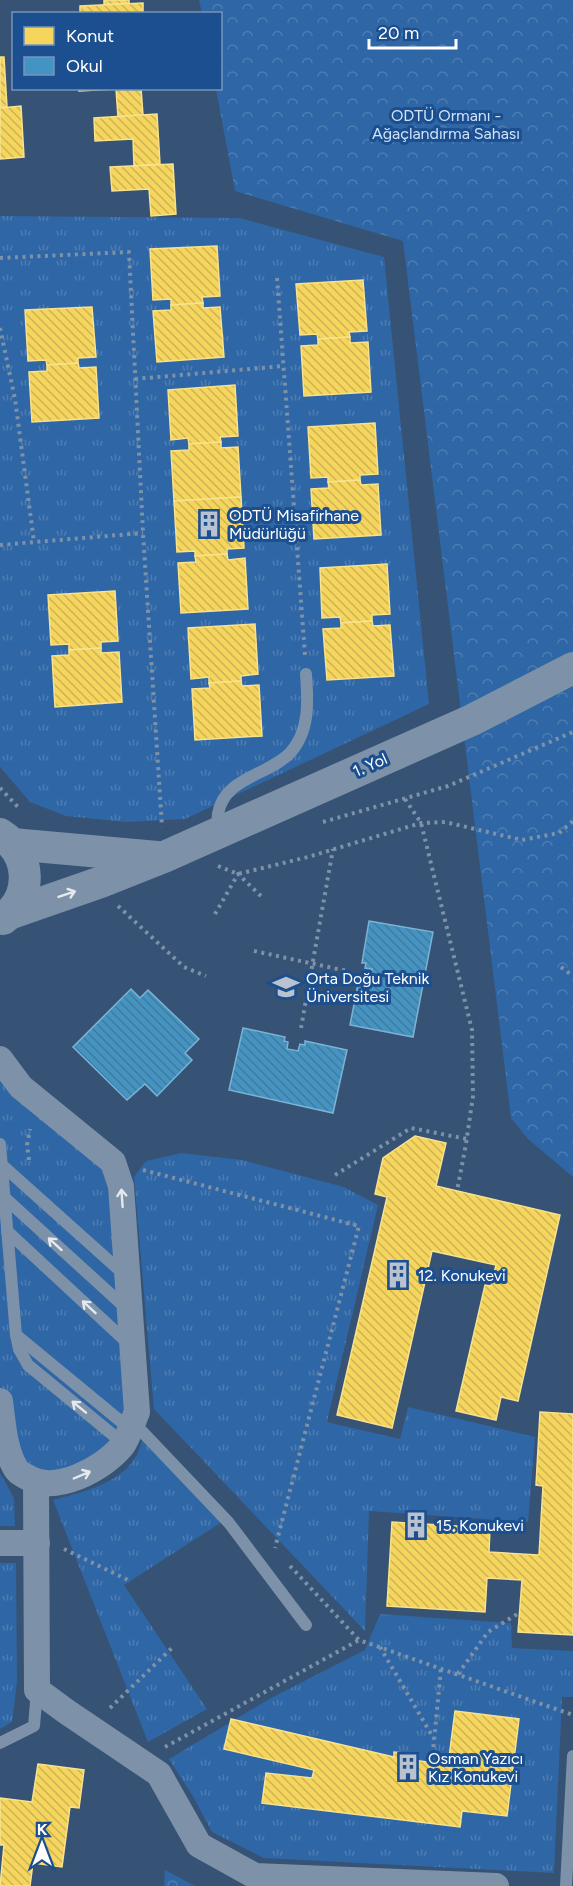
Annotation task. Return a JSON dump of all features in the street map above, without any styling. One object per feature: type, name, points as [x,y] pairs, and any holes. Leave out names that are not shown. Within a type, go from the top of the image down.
[{"type":"street","name":"1. Yol","points":[[6,917],[164,858],[472,720],[573,668]]},
{"type":"street","points":[[6,839],[164,858]]},
{"type":"street","points":[[6,839],[21,856],[25,871],[25,886],[20,900],[6,917]]},
{"type":"street","points":[[0,1059],[21,1087],[113,1162],[121,1186],[137,1412],[129,1432],[114,1455],[91,1471],[63,1483],[36,1483],[17,1471],[6,1445],[0,1401]]},
{"type":"street","points":[[36,1483],[37,1690],[159,1774],[198,1845],[255,1876],[496,1886]]},
{"type":"street","points":[[0,1543],[37,1540]]},
{"type":"lane","points":[[219,833],[218,813],[226,794],[242,780],[272,768],[290,753],[303,731],[308,709],[306,674]]},
{"type":"lane","points":[[0,1144],[16,1335],[28,1365],[129,1432],[229,1522],[306,1624]]},
{"type":"lane","points":[[2,1165],[127,1276]]},
{"type":"lane","points":[[4,1198],[130,1312]]},
{"type":"lane","points":[[7,1231],[132,1347]]},
{"type":"lane","points":[[0,1743],[34,1726],[37,1690]]},
{"type":"lane","points":[[566,1886],[573,1756]]},
{"type":"path","points":[[0,258],[129,252],[143,533],[164,858]]},
{"type":"path","points":[[278,278],[306,674]]},
{"type":"path","points":[[0,328],[15,399],[34,542]]},
{"type":"path","points":[[135,379],[284,366]]},
{"type":"path","points":[[0,368],[8,368]]},
{"type":"path","points":[[0,545],[143,533]]},
{"type":"path","points":[[313,824],[405,800],[448,786],[573,732]]},
{"type":"path","points":[[405,800],[421,823],[472,1030],[472,1096],[467,1139],[456,1191]]},
{"type":"path","points":[[215,914],[238,874],[308,857],[421,823],[445,822],[522,840],[559,833],[573,821]]},
{"type":"path","points":[[301,1028],[333,849]]},
{"type":"path","points":[[208,863],[238,874],[263,898]]},
{"type":"path","points":[[111,899],[184,967],[206,976]]},
{"type":"path","points":[[254,951],[347,971]]},
{"type":"path","points":[[561,967],[573,976]]},
{"type":"path","points":[[29,1164],[27,1145],[36,1099]]},
{"type":"path","points":[[335,1175],[411,1128],[467,1139]]},
{"type":"path","points":[[113,1162],[359,1226],[274,1549]]},
{"type":"path","points":[[37,1540],[130,1581]]},
{"type":"path","points":[[458,1674],[488,1632],[519,1613]]},
{"type":"path","points":[[140,1761],[359,1640],[573,1714]]},
{"type":"path","points":[[90,1727],[174,1646]]},
{"type":"path","points":[[380,1647],[434,1739]]},
{"type":"path","points":[[432,1762],[441,1668]]},
{"type":"green space","name":"ODTÜ Ormanı - Ağaçlandırma Sahası","points":[[199,0],[573,0],[573,1177],[528,1139],[511,1118],[403,241],[235,191],[216,90],[222,90],[222,12],[202,12]]},
{"type":"green space","points":[[0,216],[239,218],[384,257],[429,704],[185,819],[126,822],[66,816],[30,802],[0,767]]},
{"type":"green space","points":[[0,1059],[113,1162],[137,1412],[91,1471],[17,1471],[0,1401]]},
{"type":"green space","points":[[181,1153],[242,1160],[344,1187],[378,1205],[327,1422],[400,1439],[408,1407],[535,1437],[528,1522],[369,1511],[365,1631],[154,1409],[134,1177],[146,1161]]},
{"type":"green space","points":[[143,1436],[225,1520],[124,1585],[207,1709],[148,1742],[53,1500],[98,1486],[119,1475],[135,1458]]},
{"type":"green space","points":[[0,1473],[14,1498],[15,1526],[0,1526]]},
{"type":"green space","points":[[0,1563],[16,1563],[17,1682],[12,1722],[0,1729]]},
{"type":"green space","points":[[380,1614],[511,1623],[512,1648],[573,1651],[573,1697],[562,1697],[554,1873],[264,1858],[212,1832],[169,1759],[271,1698],[365,1650]]},
{"type":"green space","points":[[165,1870],[195,1886],[164,1886]]},
{"type":"building: Konut","points":[[104,0],[129,0],[129,3],[104,5]]},
{"type":"building: Konut","points":[[143,3],[143,12],[80,12],[80,6]]},
{"type":"building: Konut","points":[[0,57],[4,57],[7,107],[0,108]]},
{"type":"building: Konut","points":[[116,90],[141,90],[143,115],[118,117]]},
{"type":"building: Konut","points":[[21,106],[24,157],[0,159],[0,108]]},
{"type":"building: Konut","points":[[157,114],[160,164],[134,166],[133,139],[95,141],[94,118]]},
{"type":"building: Konut","points":[[173,164],[176,214],[151,216],[149,189],[112,191],[110,167]]},
{"type":"building: Konut","points":[[217,246],[220,296],[202,297],[203,303],[171,305],[171,299],[153,300],[150,249]]},
{"type":"building: Konut","points":[[363,280],[367,331],[349,332],[350,337],[318,339],[317,334],[300,335],[296,284]]},
{"type":"building: Konut","points":[[203,303],[203,308],[220,307],[224,357],[157,362],[153,311],[171,310],[171,305]]},
{"type":"building: Konut","points":[[92,307],[96,357],[78,358],[78,363],[47,365],[46,360],[28,361],[25,310]]},
{"type":"building: Konut","points":[[350,337],[350,343],[368,342],[371,392],[304,396],[301,346],[318,345],[318,339]]},
{"type":"building: Konut","points":[[78,363],[79,368],[96,367],[99,418],[32,422],[29,372],[47,371],[47,365]]},
{"type":"building: Konut","points":[[235,385],[238,436],[220,437],[221,442],[189,444],[188,438],[171,440],[168,390]]},
{"type":"building: Konut","points":[[375,423],[378,474],[360,475],[360,480],[328,482],[328,477],[311,478],[308,427]]},
{"type":"building: Konut","points":[[221,442],[221,448],[238,447],[241,497],[174,501],[171,451],[189,450],[189,444]]},
{"type":"building: Konut","points":[[360,480],[361,485],[378,484],[381,535],[314,539],[311,489],[329,488],[328,482]]},
{"type":"building: Konut","name":"ODTÜ Misafirhane Müdürlüğü","points":[[241,497],[244,548],[227,549],[227,554],[195,556],[195,551],[177,552],[174,501]]},
{"type":"building: Konut","points":[[227,554],[228,560],[245,558],[248,609],[181,613],[178,563],[196,562],[195,556]]},
{"type":"building: Konut","points":[[387,564],[390,614],[372,615],[372,621],[341,623],[340,617],[322,618],[320,568]]},
{"type":"building: Konut","points":[[115,591],[118,641],[101,642],[101,648],[69,650],[69,644],[51,645],[48,595]]},
{"type":"building: Konut","points":[[372,621],[373,626],[390,625],[394,676],[327,680],[323,629],[341,628],[341,623]]},
{"type":"building: Konut","points":[[255,624],[258,674],[241,676],[241,681],[209,683],[209,677],[191,679],[188,628]]},
{"type":"building: Konut","points":[[101,648],[101,653],[119,652],[122,702],[55,707],[52,656],[69,655],[69,650]]},
{"type":"building: Konut","points":[[241,681],[242,686],[259,685],[262,736],[195,740],[192,689],[210,688],[209,683]]},
{"type":"building: Konut","name":"12. Konukevi","points":[[415,1136],[446,1143],[436,1186],[560,1215],[518,1401],[501,1397],[496,1420],[456,1411],[485,1285],[491,1286],[496,1265],[432,1251],[392,1428],[337,1415],[387,1197],[375,1194],[383,1158]]},
{"type":"building: Konut","name":"15. Konukevi","points":[[540,1412],[573,1414],[573,1635],[518,1632],[522,1580],[487,1578],[485,1612],[387,1606],[392,1522],[490,1528],[489,1552],[539,1555],[543,1486],[536,1485]]},
{"type":"building: Konut","name":"Osman Yazıcı Kız Konukevi","points":[[455,1711],[519,1719],[507,1816],[462,1811],[460,1827],[262,1803],[266,1773],[312,1778],[314,1770],[224,1749],[231,1719],[394,1757],[394,1752],[413,1754],[413,1760],[448,1765]]},
{"type":"building: Konut","points":[[38,1764],[84,1770],[79,1808],[70,1807],[62,1867],[33,1863],[30,1886],[0,1886],[4,1845],[0,1845],[0,1798],[32,1802]]},
{"type":"building: Okul","points":[[369,921],[433,932],[413,1037],[350,1025],[358,984],[362,984],[363,980],[370,981],[372,969],[365,968],[366,963],[362,963]]},
{"type":"building: Okul","points":[[131,989],[140,998],[148,990],[199,1039],[185,1053],[192,1060],[157,1096],[145,1084],[127,1100],[73,1047]]},
{"type":"building: Okul","points":[[243,1028],[285,1037],[284,1041],[288,1042],[287,1049],[298,1051],[300,1044],[305,1045],[305,1041],[347,1050],[333,1113],[229,1090]]},
{"type":"place","name":"ODTÜ Misafirhane Müdürlüğü","points":[[209,524]]},
{"type":"place","name":"Orta Doğu Teknik Üniversitesi","points":[[286,987]]},
{"type":"place","name":"12. Konukevi","points":[[398,1275]]},
{"type":"place","name":"15. Konukevi","points":[[416,1525]]},
{"type":"place","name":"Osman Yazıcı Kız Konukevi","points":[[408,1767]]}]
